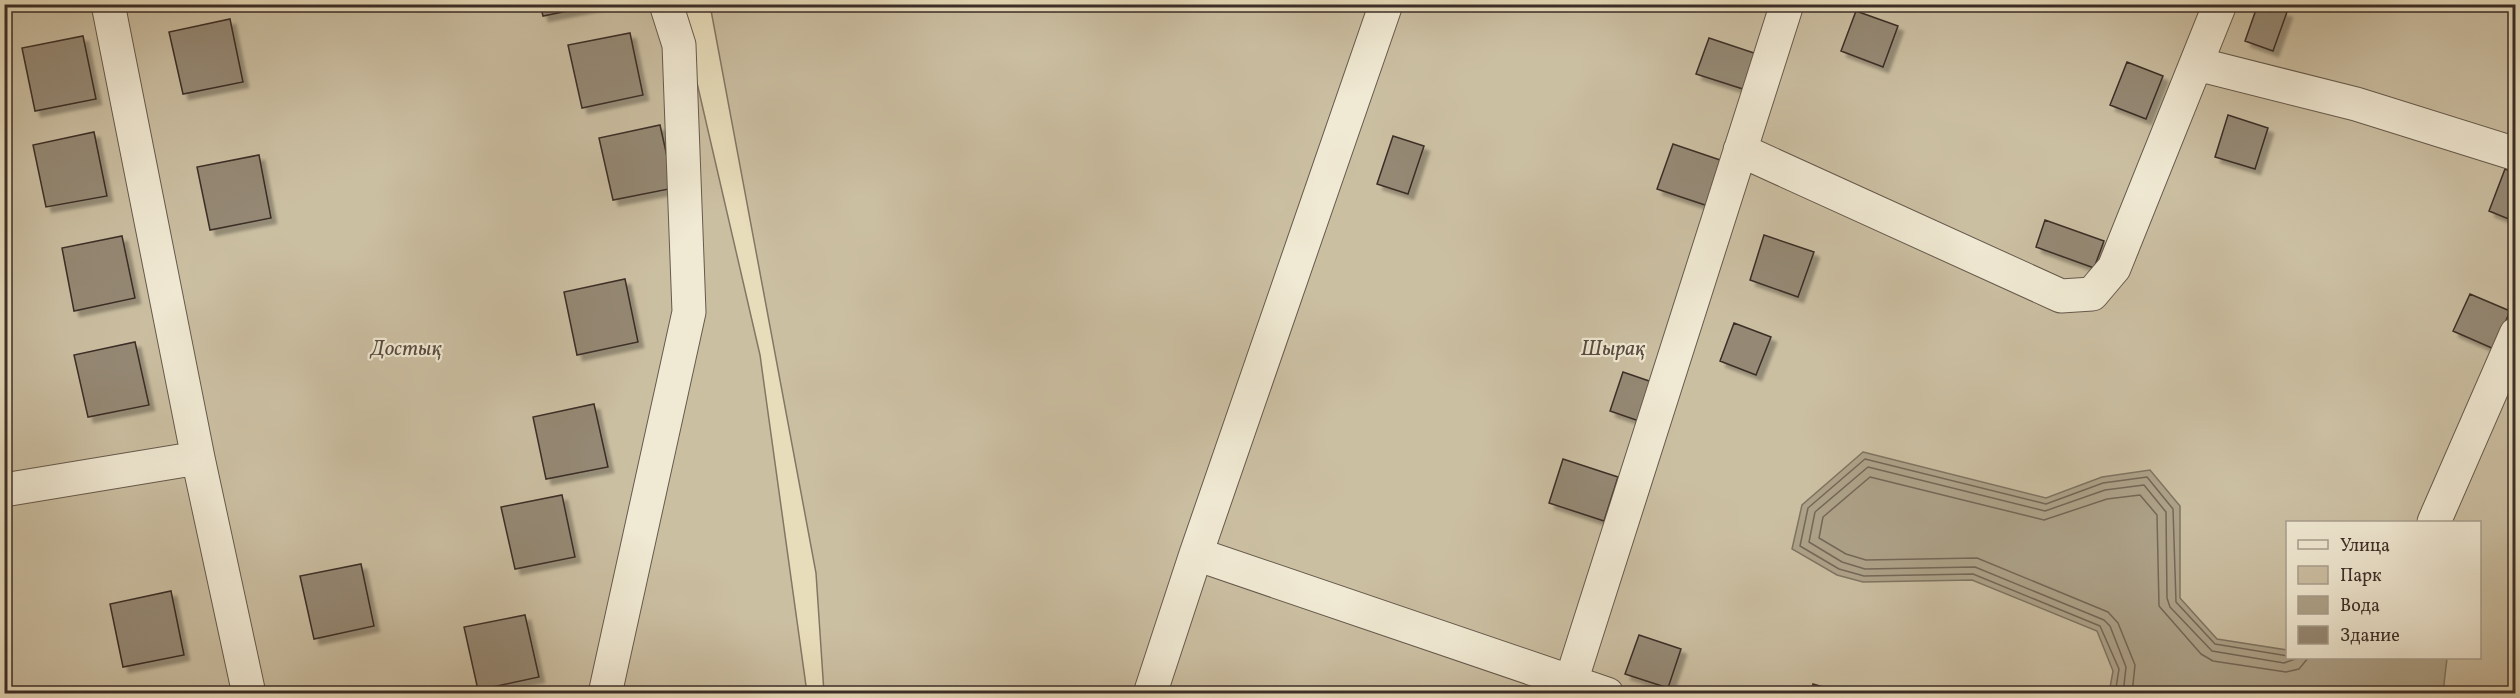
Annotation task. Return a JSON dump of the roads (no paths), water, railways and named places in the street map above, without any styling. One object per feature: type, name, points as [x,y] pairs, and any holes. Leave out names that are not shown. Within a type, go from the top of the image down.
[{"type":"street","points":[[108,4],[198,458],[249,693]]},
{"type":"street","points":[[605,693],[689,312],[679,45],[666,4]]},
{"type":"street","points":[[1150,693],[1386,4]]},
{"type":"street","points":[[1569,687],[1787,4]]},
{"type":"street","points":[[1740,150],[2061,296],[2092,294],[2114,268],[2220,4]]},
{"type":"street","points":[[2197,64],[2356,104],[2516,154]]},
{"type":"street","points":[[2434,521],[2516,334]]},
{"type":"street","points":[[4,490],[198,458]]},
{"type":"street","points":[[1196,554],[1569,687],[1607,693]]},
{"type":"water","points":[[1863,452],[2046,498],[2102,477],[2150,470],[2180,506],[2180,598],[2217,639],[2286,650],[2286,659],[2447,659],[2443,693],[2109,693],[2113,671],[2097,631],[1972,580],[1863,582],[1837,575],[1792,549],[1802,505]]},
{"type":"park label","name":"Достық","points":[[406,349]]},
{"type":"park label","name":"Шырақ","points":[[1613,349]]}]
